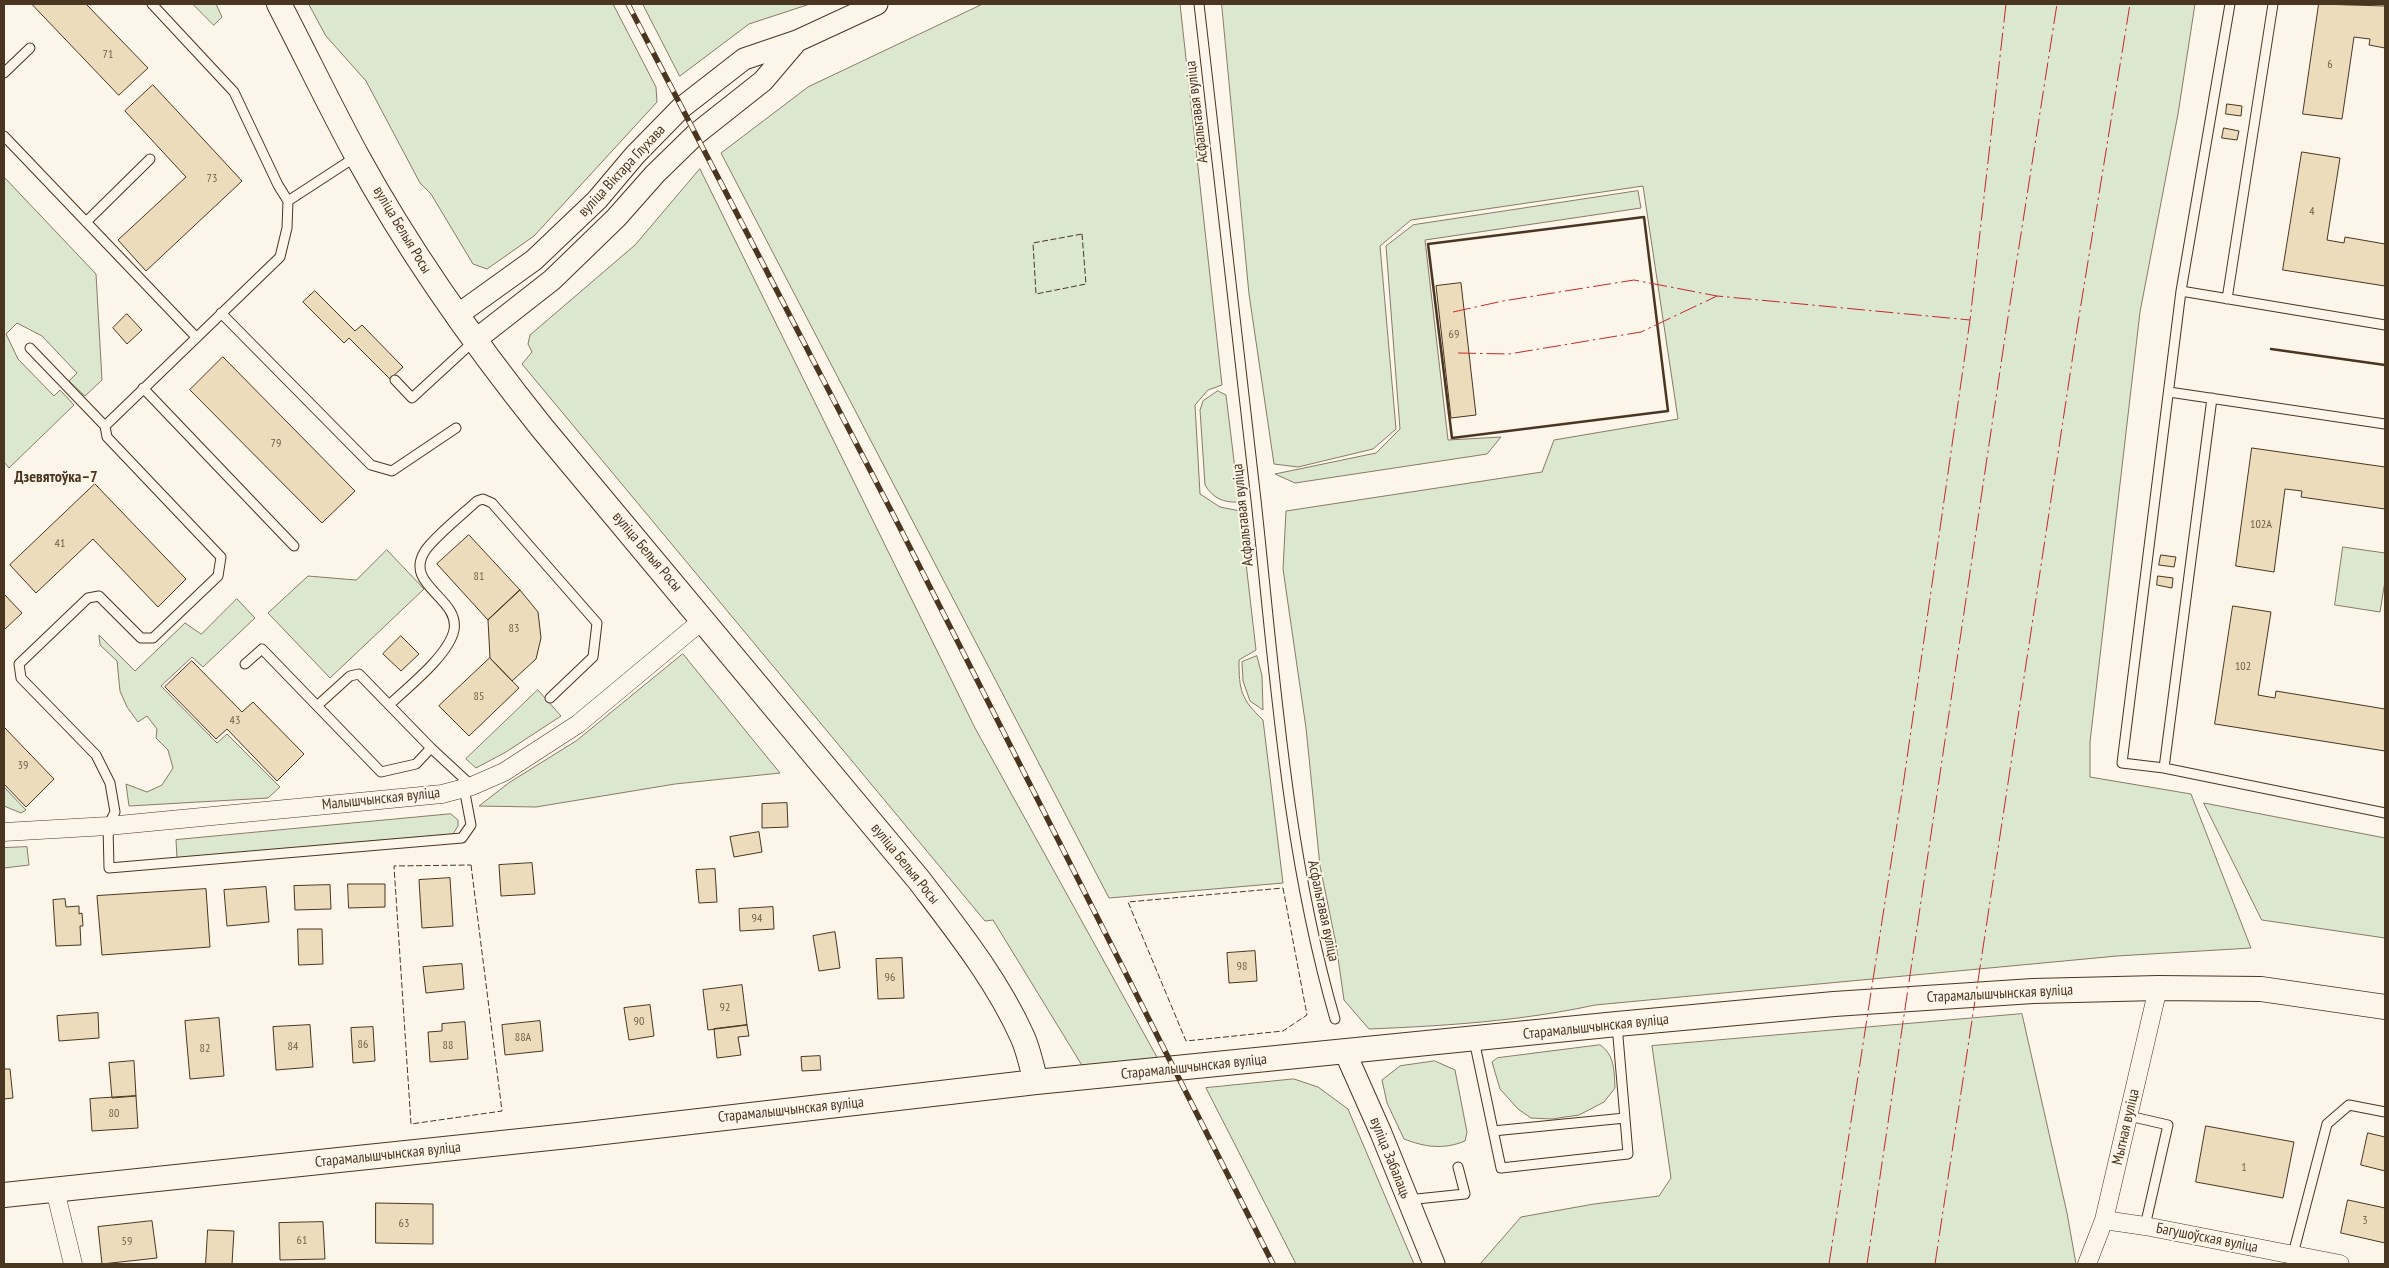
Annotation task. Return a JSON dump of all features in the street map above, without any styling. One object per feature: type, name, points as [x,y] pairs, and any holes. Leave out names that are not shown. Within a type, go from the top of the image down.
[{"type":"main road","name":"вуліца Белыя Росы","points":[[278,4],[357,156],[420,263],[456,316],[543,429],[704,619],[919,880],[968,944],[1005,1003],[1024,1040],[1036,1082]]},
{"type":"main road","name":"Старамалышчынская вуліца","points":[[4,1195],[588,1134],[1036,1082],[1834,1004],[2008,992],[2158,988],[2261,989],[2385,1007]]},
{"type":"street","name":"вуліца Віктара Глухава","points":[[456,316],[534,260],[597,200],[635,156],[681,108],[744,60],[798,41],[876,4]]},
{"type":"street","name":"вуліца Віктара Глухава","points":[[474,341],[552,280],[616,218],[655,174],[696,134],[763,81],[798,41]]},
{"type":"street","name":"Малышчынская вуліца","points":[[4,832],[108,826],[442,794],[468,787],[504,772],[578,724],[704,619]]},
{"type":"street","name":"Мытная вуліца","points":[[2087,1264],[2104,1220],[2158,988]]},
{"type":"street","name":"вуліца Забалаць","points":[[1345,1052],[1381,1133],[1434,1264]]},
{"type":"street","points":[[55,1190],[73,1264]]},
{"type":"street","name":"Багушоўская вуліца","points":[[2104,1220],[2145,1226],[2340,1264]]},
{"type":"lane","points":[[105,426],[280,256],[287,228],[288,201],[234,92],[152,4]]},
{"type":"lane","name":"Асфальтавая вуліца","points":[[1199,4],[1256,499],[1277,705],[1298,861],[1320,962],[1335,1019]]},
{"type":"lane","points":[[2230,4],[2181,291],[2122,763],[2164,768],[2385,812]]},
{"type":"lane","points":[[2227,299],[2273,4]]},
{"type":"lane","points":[[4,73],[30,48]]},
{"type":"lane","points":[[4,136],[196,337]]},
{"type":"lane","points":[[288,201],[357,156]]},
{"type":"lane","points":[[86,222],[150,159]]},
{"type":"lane","points":[[2181,291],[2385,324]]},
{"type":"lane","points":[[222,313],[371,465],[392,471],[456,428]]},
{"type":"lane","points":[[395,380],[412,398],[474,341]]},
{"type":"lane","points":[[30,348],[105,426],[107,437],[221,557],[218,576],[153,638],[140,638],[99,596],[88,598],[19,664],[21,678],[96,755],[110,783],[115,812],[108,826],[109,868],[462,838],[471,825],[468,787],[359,674],[350,676],[318,706]]},
{"type":"lane","points":[[143,388],[294,546]]},
{"type":"lane","points":[[2168,392],[2385,424]]},
{"type":"lane","points":[[2164,768],[2212,398]]},
{"type":"lane","points":[[390,705],[447,648],[454,630],[452,610],[424,581],[420,573],[424,551],[477,500],[483,499],[492,503],[597,623],[593,657],[550,698]]},
{"type":"lane","points":[[246,664],[262,648],[381,772],[416,764],[431,748]]},
{"type":"lane","points":[[1474,1040],[1501,1168],[1628,1154],[1617,1024]]},
{"type":"lane","points":[[2293,1254],[2327,1124],[2349,1106],[2385,1112]]},
{"type":"lane","points":[[2129,1116],[2168,1125],[2145,1226]]},
{"type":"lane","points":[[1493,1131],[1625,1118]]},
{"type":"lane","points":[[1407,1200],[1465,1194],[1458,1168]]},
{"type":"green space","points":[[193,4],[216,4],[222,17],[214,25]]},
{"type":"green space","points":[[309,4],[613,4],[656,87],[657,102],[534,236],[487,269],[473,264],[431,194],[420,183],[366,81],[326,36]]},
{"type":"green space","points":[[643,4],[810,4],[749,24],[680,76]]},
{"type":"green space","points":[[983,4],[1180,4],[1222,385],[1208,390],[1195,405],[1200,494],[1220,507],[1240,511],[1256,650],[1239,660],[1240,680],[1246,700],[1263,720],[1283,883],[1109,898],[721,153],[808,87]]},
{"type":"green space","points":[[1222,4],[2195,4],[2178,114],[2140,312],[2090,742],[2090,777],[2191,794],[2251,948],[2117,956],[1595,1005],[1567,1011],[1482,1022],[1369,1029],[1344,1000],[1336,944],[1320,866],[1306,728],[1283,569],[1286,511],[1542,472],[1554,440],[1678,419],[1643,186],[1411,220],[1380,246],[1396,429],[1373,449],[1298,467],[1274,464],[1249,294]]},
{"type":"green space","points":[[700,169],[975,728],[1158,1059],[1083,1067],[993,920],[985,921],[522,364],[532,352],[528,344],[530,335],[635,245]]},
{"type":"green space","points":[[4,177],[96,274],[102,380],[85,396],[69,381],[77,373],[42,336],[17,323],[6,334],[18,359],[54,396],[60,390],[74,405],[9,468],[4,462]]},
{"type":"green space","points":[[1638,191],[1641,208],[1425,240],[1448,440],[1501,437],[1487,454],[1295,483],[1275,474],[1376,453],[1400,429],[1386,246],[1413,225]]},
{"type":"green space","points":[[1218,391],[1226,395],[1239,502],[1228,502],[1219,499],[1205,485],[1200,410],[1203,401]]},
{"type":"green space","points":[[2343,547],[2385,553],[2385,581],[2380,612],[2335,605]]},
{"type":"green space","points":[[387,550],[424,589],[330,678],[268,613],[308,576],[356,580]]},
{"type":"green space","points":[[237,599],[255,618],[203,667],[192,657],[161,686],[217,743],[227,734],[280,787],[268,798],[129,806],[126,784],[147,792],[162,785],[173,768],[168,750],[156,738],[157,729],[147,716],[138,722],[127,707],[120,691],[117,661],[100,645],[99,635],[135,671],[185,623],[201,634]]},
{"type":"green space","points":[[683,654],[780,773],[675,784],[536,807],[479,806],[510,782],[576,741]]},
{"type":"green space","points":[[1257,656],[1262,676],[1263,710],[1250,701],[1243,681],[1242,662]]},
{"type":"green space","points":[[538,690],[561,716],[506,752],[476,768],[466,759]]},
{"type":"green space","points":[[4,787],[26,810],[21,813],[4,806]]},
{"type":"green space","points":[[2204,803],[2385,838],[2385,938],[2262,920]]},
{"type":"green space","points":[[451,814],[458,820],[458,826],[453,834],[177,858],[176,840]]},
{"type":"green space","points":[[27,847],[29,865],[4,868],[4,848]]},
{"type":"green space","points":[[2022,1014],[2067,1213],[2076,1264],[1480,1264],[1521,1217],[1594,1204],[1659,1196],[1671,1178],[1652,1046]]},
{"type":"green space","points":[[1600,1045],[1609,1054],[1611,1059],[1615,1088],[1604,1102],[1579,1115],[1552,1119],[1531,1118],[1518,1109],[1500,1089],[1492,1062],[1497,1058]]},
{"type":"green space","points":[[1435,1061],[1455,1070],[1467,1132],[1465,1141],[1449,1146],[1427,1146],[1404,1139],[1387,1103],[1382,1080],[1400,1066]]},
{"type":"green space","points":[[1294,1079],[1318,1087],[1348,1109],[1414,1264],[1296,1264],[1206,1088]]},
{"type":"building","points":[[32,4],[86,4],[148,68],[119,95]]},
{"type":"building","points":[[2319,4],[2385,6],[2385,48],[2369,45],[2370,39],[2354,37],[2342,119],[2303,114]]},
{"type":"building","points":[[153,85],[242,181],[146,271],[118,240],[186,177],[125,111]]},
{"type":"building","points":[[2227,104],[2242,106],[2241,116],[2226,114]]},
{"type":"building","points":[[2224,128],[2239,131],[2237,140],[2222,138]]},
{"type":"building","points":[[2302,152],[2340,158],[2327,240],[2344,243],[2345,237],[2385,244],[2385,286],[2283,270]]},
{"type":"building","points":[[1461,283],[1476,415],[1451,418],[1436,286]]},
{"type":"building","points":[[315,291],[355,331],[362,325],[403,367],[390,379],[349,338],[344,343],[303,302]]},
{"type":"building","points":[[127,314],[142,330],[127,344],[113,328]]},
{"type":"building","points":[[223,357],[355,491],[322,523],[190,390]]},
{"type":"building","points":[[2252,448],[2385,467],[2385,509],[2301,497],[2302,491],[2285,489],[2274,572],[2236,566]]},
{"type":"building","points":[[95,484],[186,579],[158,607],[93,539],[36,593],[10,565]]},
{"type":"building","points":[[469,535],[520,590],[488,620],[437,564]]},
{"type":"building","points":[[2161,555],[2176,557],[2174,567],[2159,565]]},
{"type":"building","points":[[2158,576],[2173,578],[2172,588],[2157,585]]},
{"type":"building","points":[[520,590],[538,612],[541,638],[536,659],[512,681],[490,658],[488,620]]},
{"type":"building","points":[[4,594],[22,613],[4,630]]},
{"type":"building","points":[[2233,606],[2271,612],[2258,695],[2275,698],[2276,691],[2385,709],[2385,751],[2215,724]]},
{"type":"building","points":[[401,636],[419,654],[401,671],[383,654]]},
{"type":"building","points":[[490,658],[519,688],[469,736],[439,706]]},
{"type":"building","points":[[192,661],[242,712],[253,702],[304,754],[277,781],[227,729],[216,739],[165,687]]},
{"type":"building","points":[[4,727],[54,779],[26,807],[4,784]]},
{"type":"building","points":[[787,803],[788,827],[762,828],[762,804]]},
{"type":"building","points":[[759,832],[762,852],[734,857],[730,837]]},
{"type":"building","points":[[532,863],[535,894],[501,896],[499,865]]},
{"type":"building","points":[[715,869],[717,902],[699,903],[696,870]]},
{"type":"building","points":[[450,878],[453,926],[422,928],[419,880]]},
{"type":"building","points":[[348,884],[385,884],[385,907],[349,908]]},
{"type":"building","points":[[330,885],[331,909],[295,910],[294,886]]},
{"type":"building","points":[[266,887],[269,922],[227,926],[224,890]]},
{"type":"building","points":[[206,889],[210,947],[102,955],[97,896]]},
{"type":"building","points":[[65,899],[66,907],[79,906],[79,914],[82,913],[83,926],[80,926],[81,945],[56,946],[53,900]]},
{"type":"building","points":[[773,907],[774,929],[740,931],[739,909]]},
{"type":"building","points":[[298,929],[322,929],[323,964],[299,965]]},
{"type":"building","points":[[835,932],[840,968],[819,971],[813,936]]},
{"type":"building","points":[[1255,951],[1257,981],[1229,983],[1227,953]]},
{"type":"building","points":[[902,958],[904,998],[878,999],[876,959]]},
{"type":"building","points":[[462,964],[464,989],[426,993],[423,967]]},
{"type":"building","points":[[742,985],[747,1025],[708,1030],[703,990]]},
{"type":"building","points":[[650,1005],[654,1036],[629,1040],[624,1008]]},
{"type":"building","points":[[98,1013],[99,1038],[59,1041],[57,1016]]},
{"type":"building","points":[[219,1018],[224,1076],[190,1079],[185,1021]]},
{"type":"building","points":[[540,1021],[543,1051],[505,1055],[502,1025]]},
{"type":"building","points":[[465,1022],[468,1059],[430,1062],[428,1032],[442,1031],[442,1024]]},
{"type":"building","points":[[310,1025],[313,1067],[276,1070],[273,1027]]},
{"type":"building","points":[[747,1025],[749,1036],[738,1037],[741,1055],[717,1058],[714,1029]]},
{"type":"building","points":[[373,1027],[375,1061],[353,1063],[351,1028]]},
{"type":"building","points":[[820,1056],[821,1070],[802,1071],[801,1057]]},
{"type":"building","points":[[134,1061],[136,1096],[112,1098],[109,1063]]},
{"type":"building","points":[[4,1069],[10,1069],[13,1098],[4,1099]]},
{"type":"building","points":[[136,1096],[138,1128],[92,1131],[90,1099]]},
{"type":"building","points":[[2206,1126],[2294,1142],[2283,1198],[2196,1182]]},
{"type":"building","points":[[2368,1133],[2385,1137],[2385,1171],[2361,1165]]},
{"type":"building","points":[[2348,1200],[2385,1208],[2385,1243],[2341,1233]]},
{"type":"building","points":[[376,1203],[433,1204],[433,1244],[376,1243]]},
{"type":"building","points":[[152,1221],[157,1258],[102,1264],[98,1227]]},
{"type":"building","points":[[323,1222],[325,1259],[280,1260],[279,1223]]},
{"type":"building","points":[[208,1230],[234,1231],[232,1264],[206,1264]]},
{"type":"railway","points":[[628,4],[897,522],[1273,1264]]},
{"type":"fence","points":[[1082,234],[1086,284],[1036,294],[1033,243],[1082,234]]},
{"type":"fence","points":[[471,865],[502,1111],[411,1124],[394,866],[471,865]]},
{"type":"fence","points":[[1283,888],[1307,1015],[1283,1031],[1186,1041],[1128,902],[1283,888]]},
{"type":"wall","points":[[1644,217],[1668,411],[1452,438],[1428,244],[1644,217]]},
{"type":"wall","points":[[2271,349],[2385,365]]},
{"type":"power","points":[[1829,1264],[1904,779],[1970,320],[2006,4]]},
{"type":"power","points":[[1867,1264],[2008,317],[2057,4]]},
{"type":"power","points":[[1935,1264],[2076,335],[2130,4]]},
{"type":"power","points":[[1453,312],[1503,301],[1634,280],[1717,296],[1970,320]]},
{"type":"power","points":[[1458,353],[1509,354],[1641,332],[1717,296]]},
{"type":"district","name":"Дзевятоўка–7","points":[[56,477]]}]
